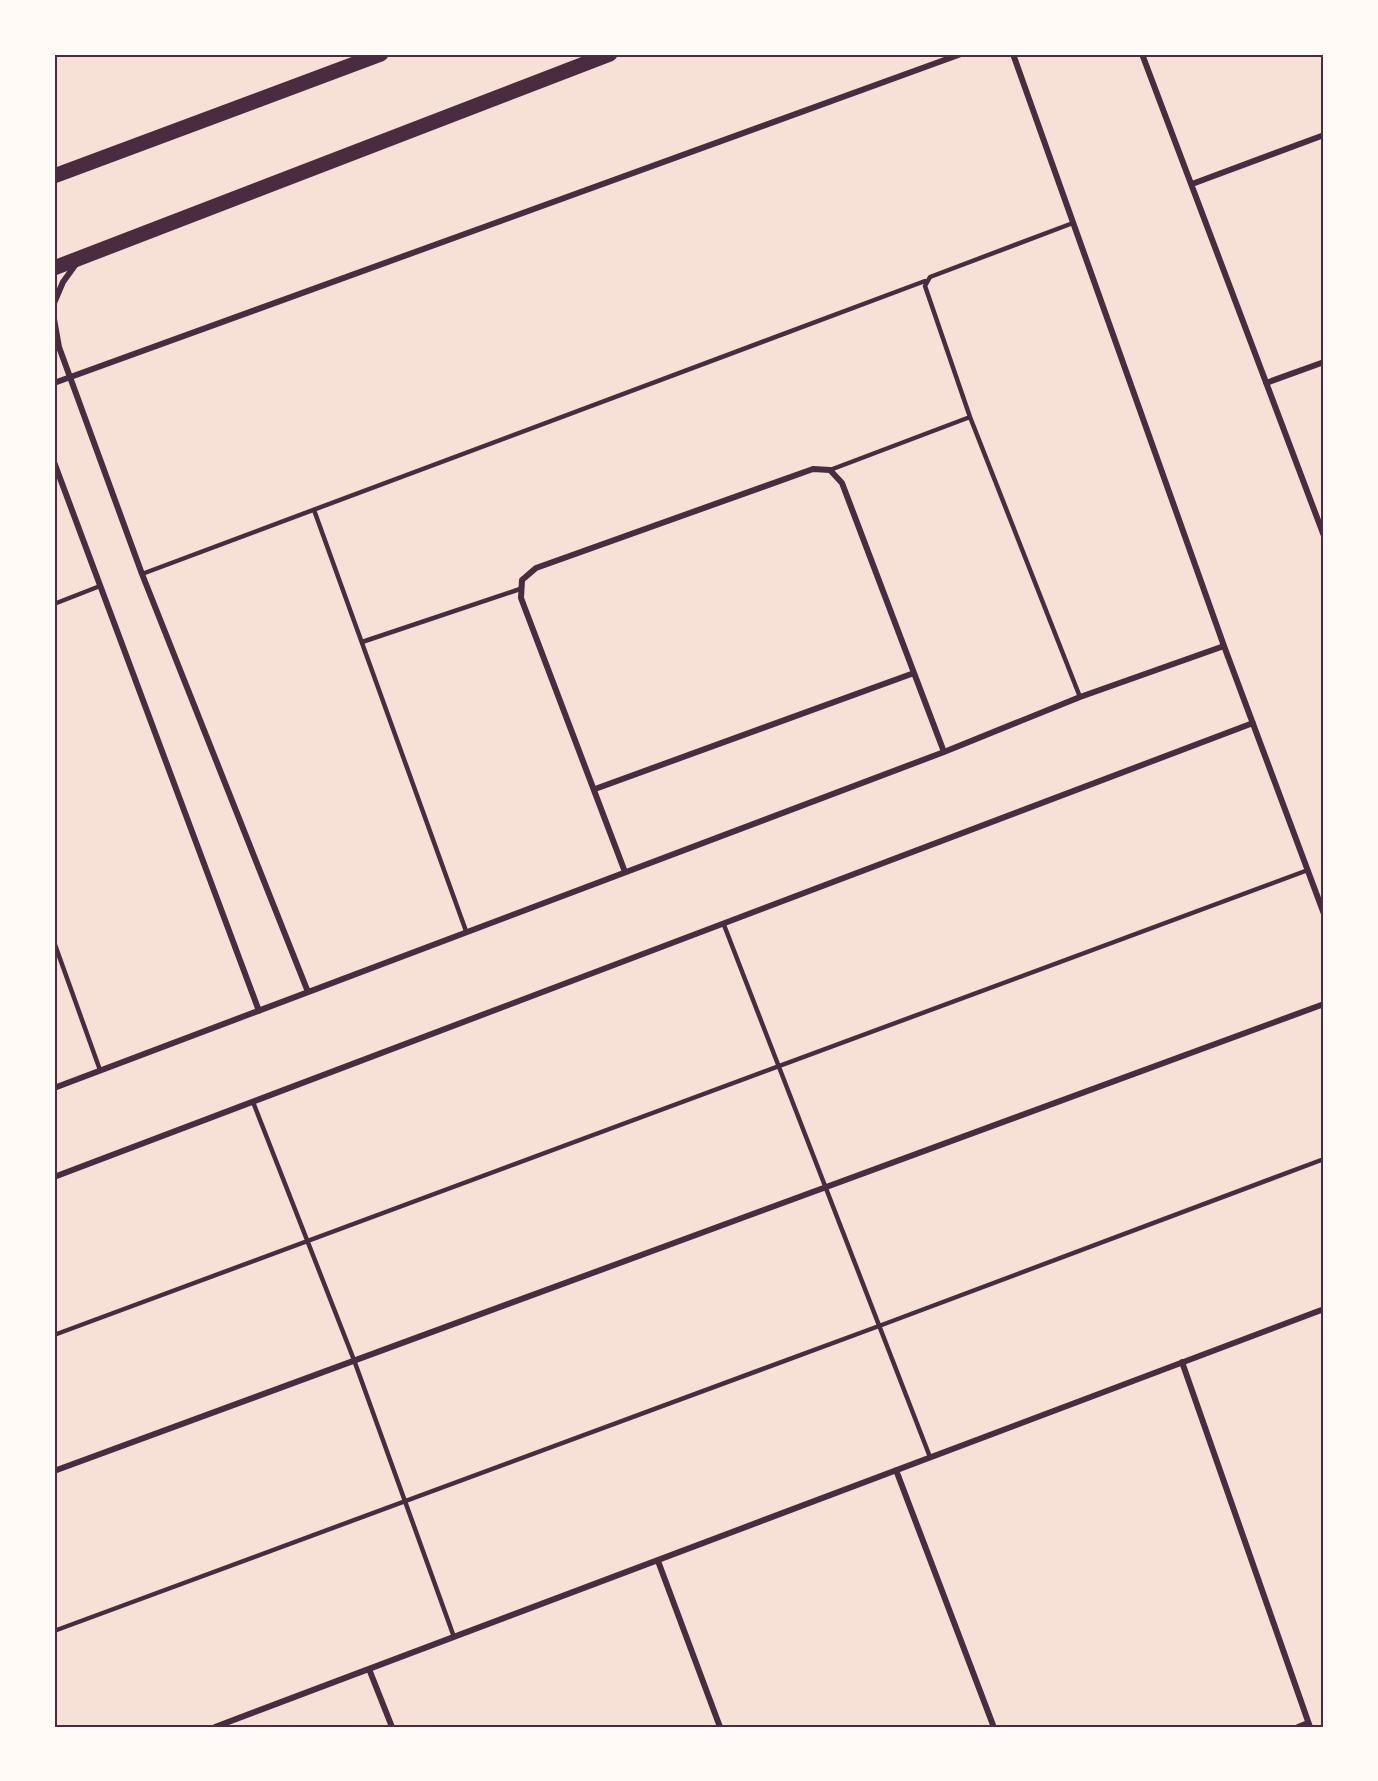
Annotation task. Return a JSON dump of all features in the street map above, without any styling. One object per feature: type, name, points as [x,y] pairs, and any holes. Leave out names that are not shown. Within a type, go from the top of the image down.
[{"type":"main road","points":[[54,176],[381,54]]},
{"type":"main road","points":[[54,268],[610,54]]},
{"type":"street","points":[[54,383],[961,54]]},
{"type":"street","points":[[1013,54],[1224,646],[1324,914]]},
{"type":"street","points":[[1142,54],[1324,536]]},
{"type":"street","points":[[1192,184],[1324,135]]},
{"type":"street","points":[[54,303],[63,282],[80,259]]},
{"type":"street","points":[[54,319],[59,347],[142,574],[308,992]]},
{"type":"street","points":[[1266,383],[1324,362]]},
{"type":"street","points":[[54,462],[259,1011]]},
{"type":"street","points":[[625,872],[520,589],[528,572],[536,568],[813,469],[830,470],[842,483],[944,752]]},
{"type":"street","points":[[54,1088],[944,752],[1080,697],[1224,646]]},
{"type":"street","points":[[595,789],[914,673]]},
{"type":"street","points":[[54,1177],[1253,723]]},
{"type":"street","points":[[54,1471],[1324,1004]]},
{"type":"street","points":[[215,1727],[1324,1309]]},
{"type":"street","points":[[1182,1362],[1309,1725],[1298,1727]]},
{"type":"street","points":[[896,1470],[993,1725]]},
{"type":"street","points":[[658,1561],[720,1727]]},
{"type":"street","points":[[369,1669],[392,1727]]},
{"type":"lane","points":[[142,574],[1073,224]]},
{"type":"lane","points":[[926,281],[970,417],[1080,697]]},
{"type":"lane","points":[[830,470],[970,417]]},
{"type":"lane","points":[[314,510],[466,931]]},
{"type":"lane","points":[[54,604],[100,586]]},
{"type":"lane","points":[[362,642],[520,589]]},
{"type":"lane","points":[[54,1335],[1308,870]]},
{"type":"lane","points":[[724,925],[930,1457]]},
{"type":"lane","points":[[54,942],[100,1070]]},
{"type":"lane","points":[[253,1102],[354,1360],[454,1637]]},
{"type":"lane","points":[[54,1631],[1324,1159]]}]
